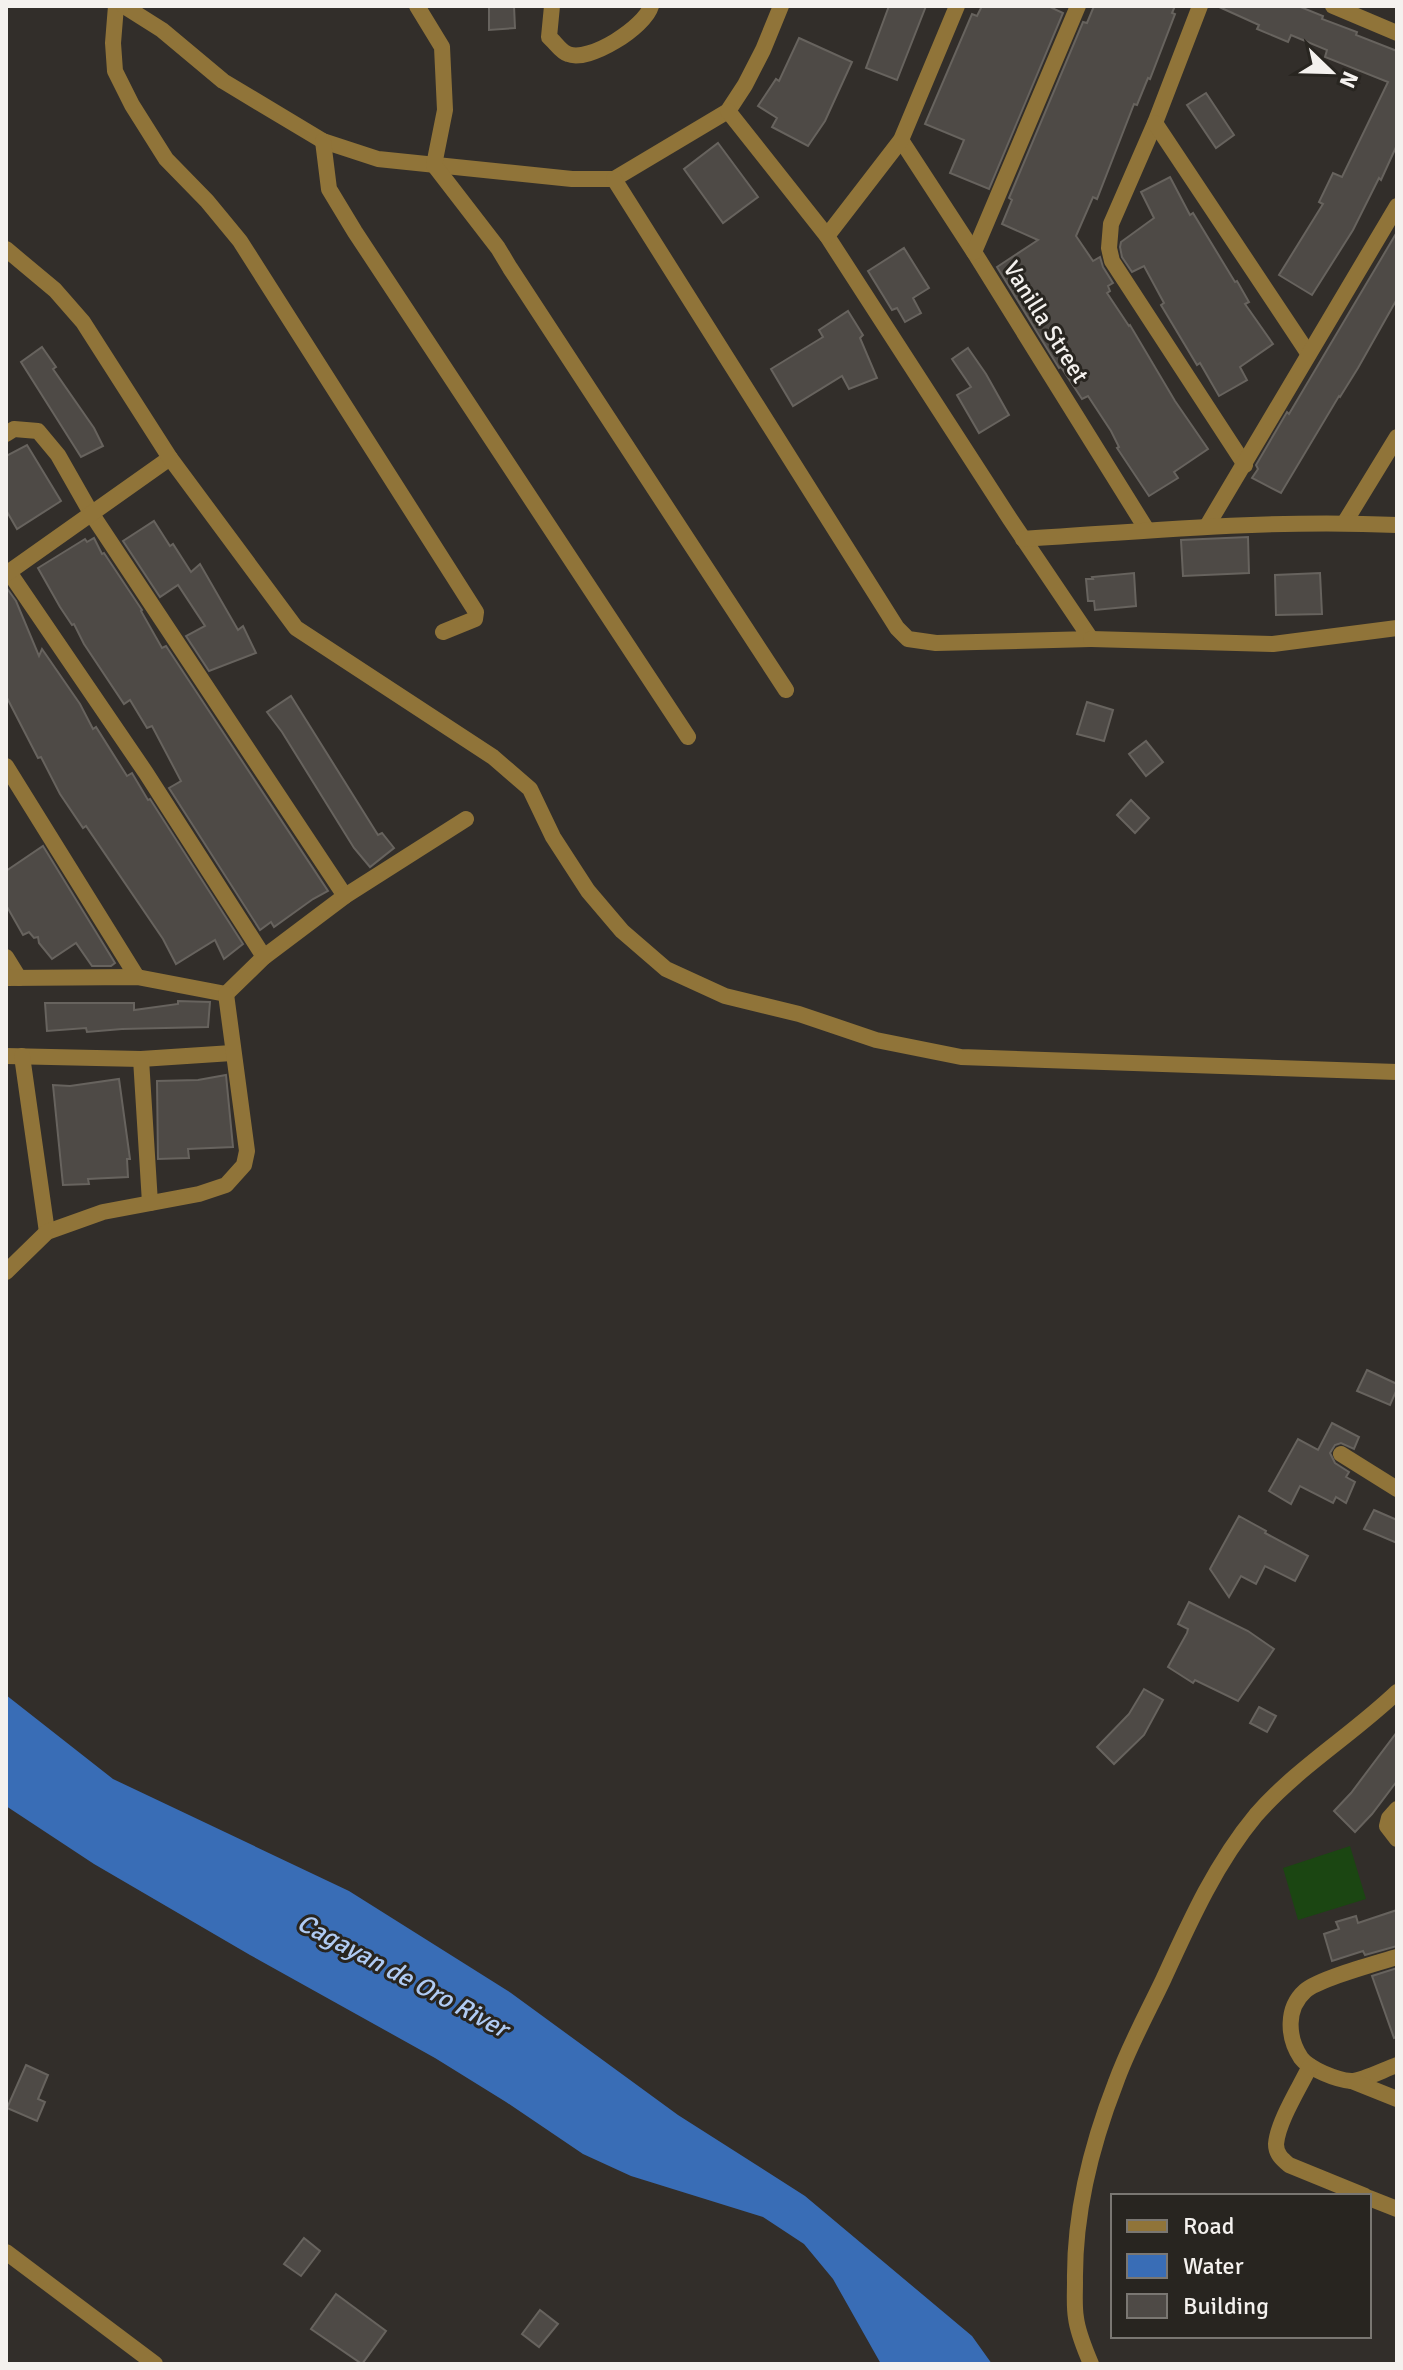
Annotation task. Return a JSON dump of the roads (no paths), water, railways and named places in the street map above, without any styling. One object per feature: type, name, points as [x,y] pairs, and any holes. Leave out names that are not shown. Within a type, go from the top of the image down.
[{"type":"street","points":[[116,6],[113,43],[115,71],[132,105],[166,159],[240,241],[476,612],[475,619],[443,632]]},
{"type":"street","points":[[124,6],[162,30],[223,81],[323,141],[378,159],[572,179],[614,179],[728,111],[763,50],[781,6]]},
{"type":"street","points":[[417,6],[442,47],[445,110],[434,165],[498,248],[786,690]]},
{"type":"street","points":[[552,6],[549,37],[566,54],[583,57],[632,31],[649,14],[651,6]]},
{"type":"street","points":[[827,236],[901,140],[957,6]]},
{"type":"street","points":[[974,252],[1078,6]]},
{"type":"street","points":[[1200,6],[1155,123],[1111,224],[1109,248],[1112,261],[1245,465]]},
{"type":"street","points":[[1333,6],[1397,33]]},
{"type":"street","points":[[728,111],[827,236],[1091,639]]},
{"type":"street","points":[[1155,123],[1308,353]]},
{"type":"street","name":"Vanilla Street","points":[[901,140],[1147,530]]},
{"type":"street","points":[[323,141],[329,189],[355,232],[688,737]]},
{"type":"street","points":[[614,179],[897,628],[908,639],[936,643],[1091,639],[1273,644],[1397,628]]},
{"type":"street","points":[[1207,526],[1397,206]]},
{"type":"street","points":[[6,249],[55,290],[83,322],[170,458],[296,628],[493,757],[530,789],[553,837],[588,891],[622,931],[666,969],[725,996],[799,1014],[876,1040],[961,1057],[1397,1072]]},
{"type":"street","points":[[6,434],[14,429],[38,431],[58,455],[91,513],[345,896]]},
{"type":"street","points":[[1345,522],[1397,437]]},
{"type":"street","points":[[170,458],[8,573],[146,773],[264,957]]},
{"type":"street","points":[[1023,539],[1207,526],[1345,522],[1397,525]]},
{"type":"street","points":[[6,766],[137,977]]},
{"type":"street","points":[[226,994],[264,957],[345,896],[466,819]]},
{"type":"street","points":[[6,957],[12,978],[137,977],[226,994]]},
{"type":"street","points":[[6,1272],[47,1232],[103,1212],[199,1194],[226,1185],[236,1177],[244,1165],[247,1151],[226,994]]},
{"type":"street","points":[[47,1232],[14,1056],[141,1059],[232,1053]]},
{"type":"street","points":[[141,1059],[150,1203]]},
{"type":"street","points":[[1341,1454],[1397,1489]]},
{"type":"street","points":[[1091,2364],[1075,2317],[1078,2224],[1085,2182],[1116,2081],[1210,1883],[1234,1843],[1288,1782],[1397,1692]]},
{"type":"street","points":[[1397,1809],[1387,1826],[1397,1839]]},
{"type":"street","points":[[1397,1957],[1306,1989],[1292,2006],[1289,2028],[1301,2058],[1310,2066],[1324,2074],[1352,2081],[1397,2099]]},
{"type":"street","points":[[1352,2081],[1397,2065]]},
{"type":"street","points":[[1310,2066],[1282,2125],[1276,2146],[1279,2156],[1289,2165],[1360,2194]]},
{"type":"street","points":[[1371,2199],[1397,2209]]},
{"type":"street","points":[[6,2252],[155,2364]]},
{"type":"water","name":"Cagayan de Oro River","points":[[6,1695],[113,1779],[349,1891],[511,1993],[678,2115],[805,2196],[972,2336],[992,2364],[881,2364],[833,2279],[804,2244],[763,2217],[631,2176],[583,2154],[435,2058],[94,1864],[6,1806]]}]
